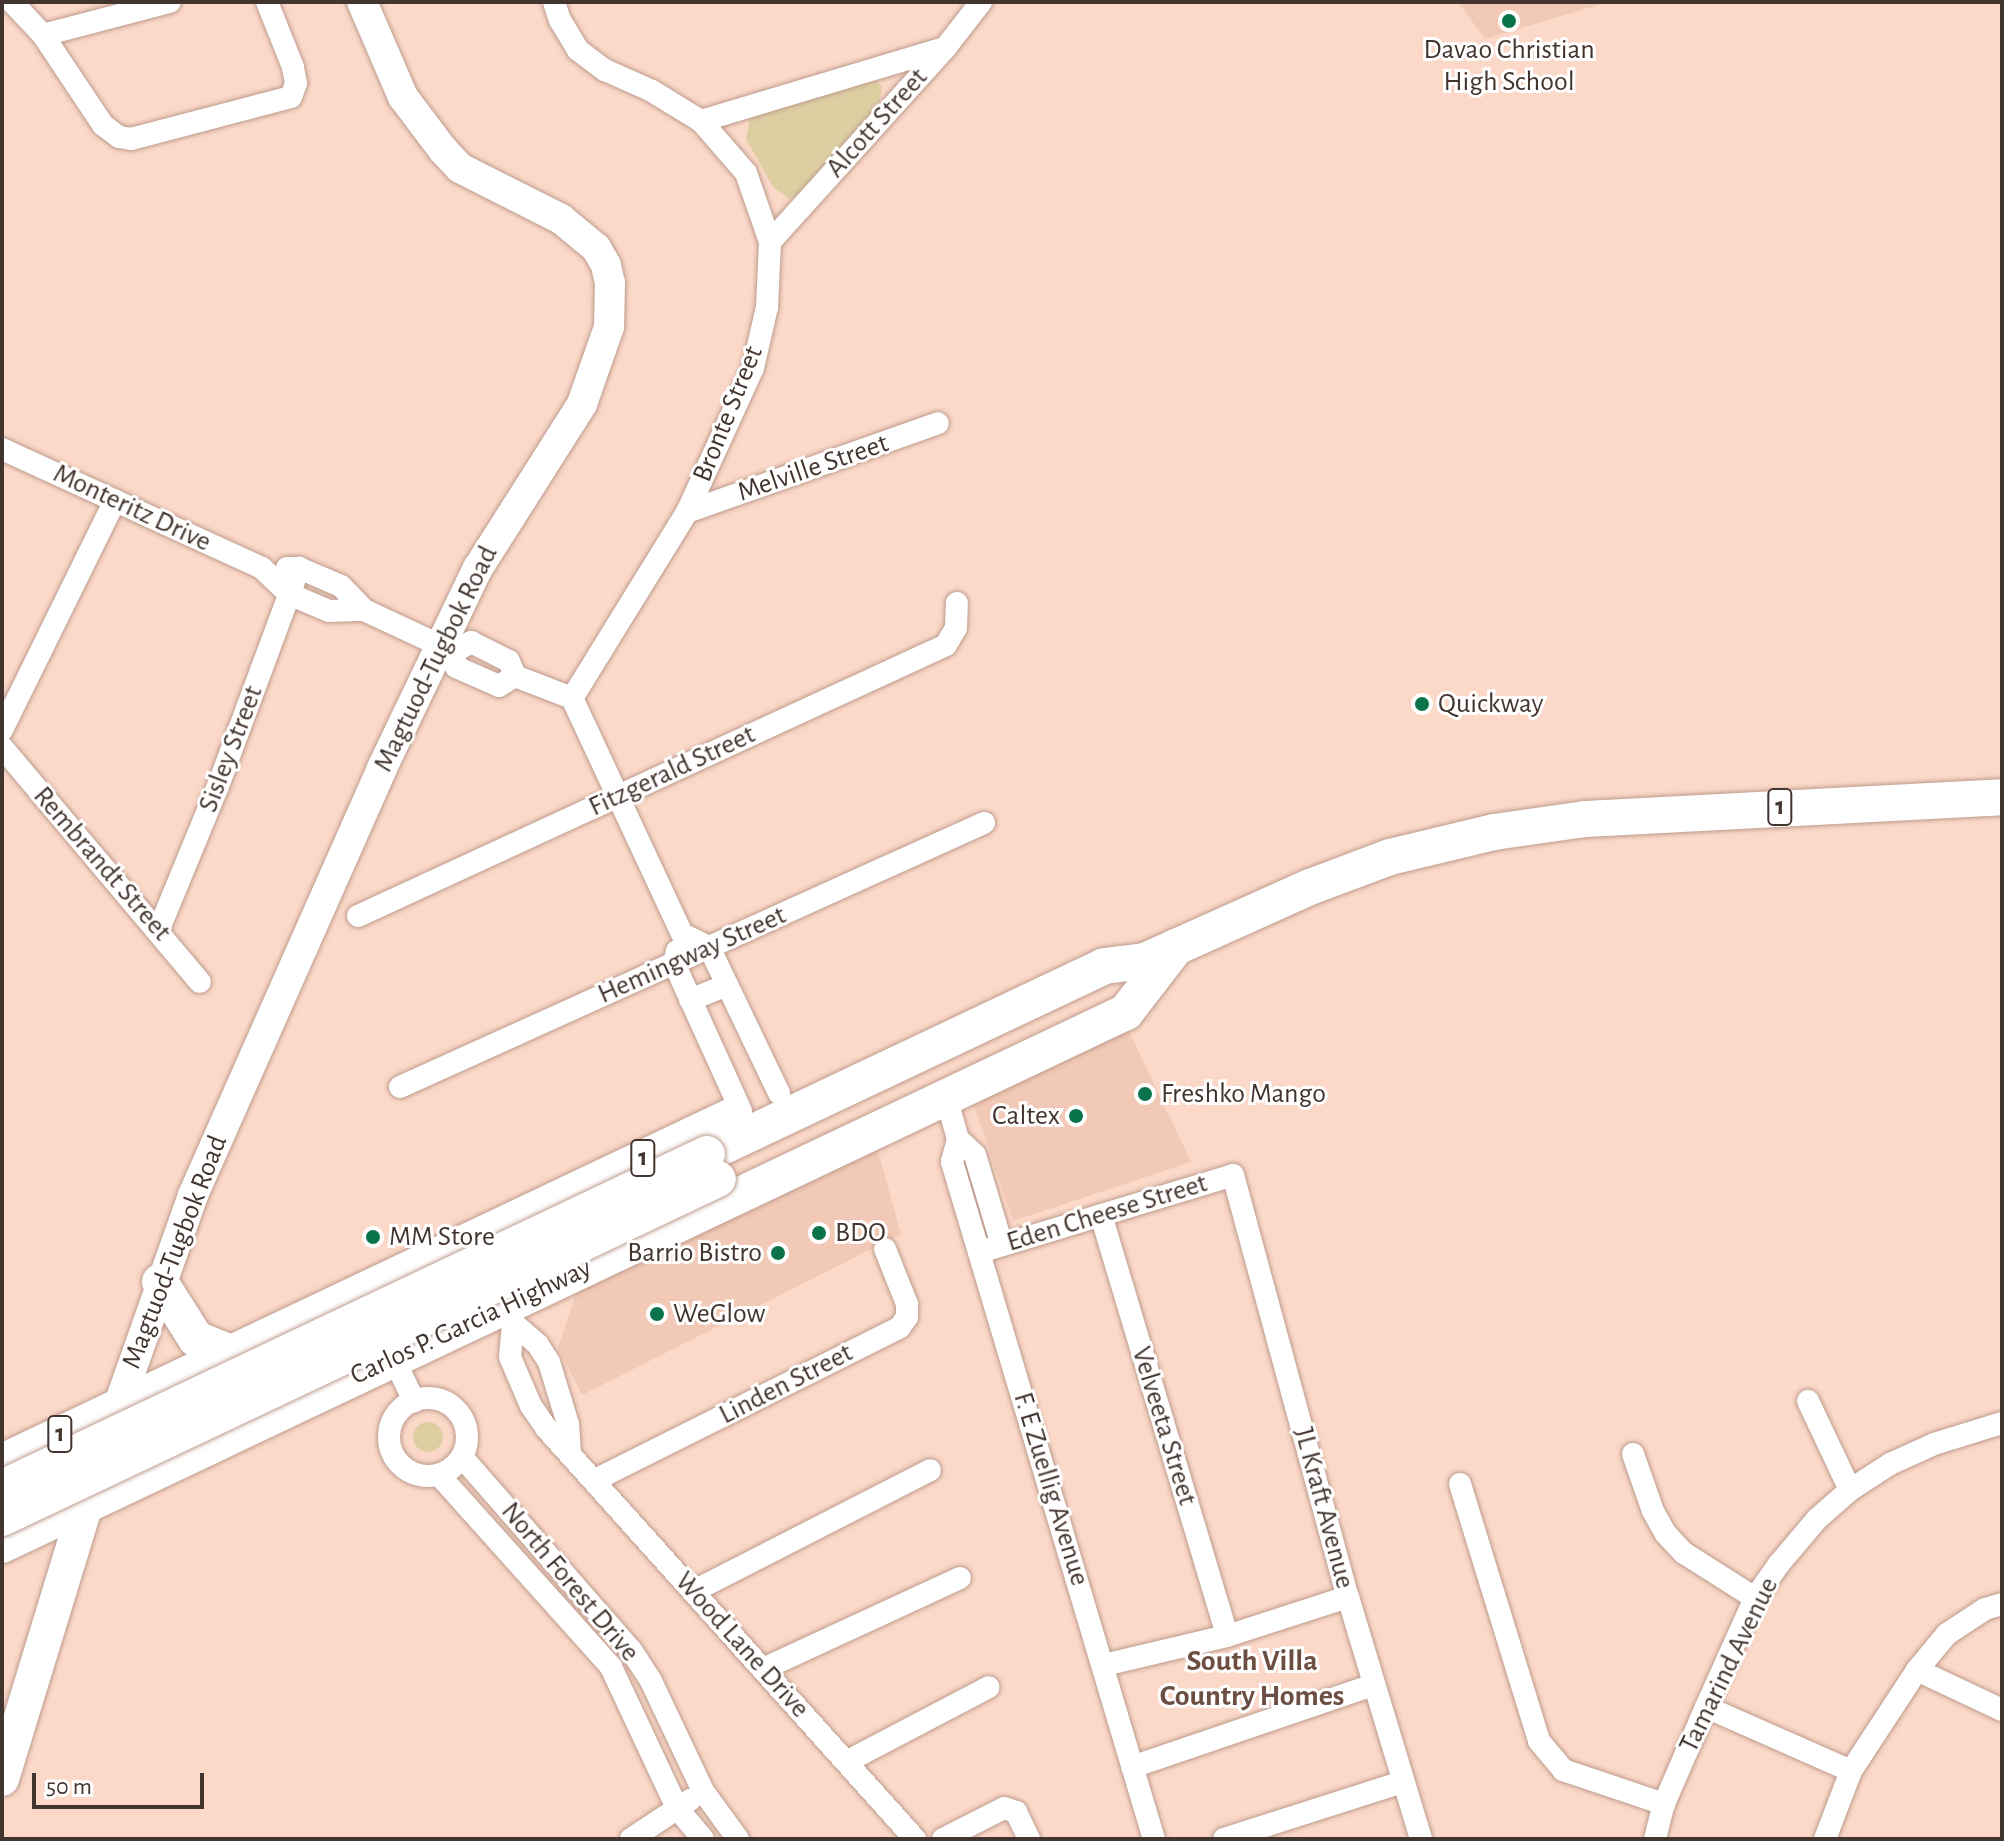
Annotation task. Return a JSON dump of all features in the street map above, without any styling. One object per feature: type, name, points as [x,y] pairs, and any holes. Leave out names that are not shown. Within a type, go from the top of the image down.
[{"type":"highway","name":"Carlos P. Garcia Highway","points":[[2,1518],[712,1166],[1104,966],[1161,954],[1349,871],[1390,857],[1494,832],[1598,818],[2002,797]]},
{"type":"highway","name":"Carlos P. Garcia Highway","points":[[2,1462],[1093,944],[1161,954]]},
{"type":"highway","name":"Carlos P. Garcia Highway","points":[[2,1545],[394,1359],[509,1315],[671,1228],[1126,1012],[1161,954]]},
{"type":"highway","points":[[638,1160],[671,1228]]},
{"type":"highway","name":"Carlos P. Garcia Highway","points":[[2,1488],[712,1166]]},
{"type":"highway","points":[[472,1238],[509,1315]]},
{"type":"highway","points":[[160,1282],[196,1339],[231,1353]]},
{"type":"highway","points":[[361,1291],[394,1359]]},
{"type":"highway","points":[[270,1334],[302,1402]]},
{"type":"highway","points":[[195,1370],[228,1438]]},
{"type":"main road","name":"Magtuod-Tugbok Road","points":[[118,1407],[160,1282],[218,1139],[447,649],[494,539],[582,404],[607,338],[612,303],[606,265],[583,234],[561,219],[485,184],[460,168],[443,150],[403,97],[362,2]]},
{"type":"main road","points":[[2,1779],[118,1407]]},
{"type":"street","points":[[12,2],[43,35],[103,125],[119,137],[141,138],[291,97],[295,75],[267,2]]},
{"type":"street","points":[[43,35],[170,2]]},
{"type":"street","name":"Bronte Street","points":[[554,2],[560,20],[578,50],[605,70],[652,91],[701,121],[746,173],[770,242],[767,307],[753,368],[687,512],[572,698]]},
{"type":"street","name":"Alcott Street","points":[[770,242],[946,47],[981,2]]},
{"type":"street","points":[[701,121],[946,47]]},
{"type":"street","name":"Melville Street","points":[[687,512],[938,423]]},
{"type":"street","name":"Monteritz Drive","points":[[2,449],[262,568],[289,594],[329,611],[364,610]]},
{"type":"street","points":[[2,730],[115,500]]},
{"type":"street","name":"Monteritz Drive","points":[[262,568],[299,568],[341,586],[364,610],[447,649],[456,667],[499,686],[515,676],[572,698]]},
{"type":"street","name":"Sisley Street","points":[[159,929],[218,786],[299,568]]},
{"type":"street","name":"Fitzgerald Street","points":[[358,916],[946,645],[956,628],[957,603]]},
{"type":"street","points":[[572,698],[682,934],[709,947],[779,1093]]},
{"type":"street","name":"Rembrandt Street","points":[[2,747],[159,929],[200,982]]},
{"type":"street","name":"Hemingway Street","points":[[400,1087],[984,823]]},
{"type":"street","points":[[682,934],[674,963],[741,1111]]},
{"type":"street","points":[[690,1000],[727,985]]},
{"type":"street","name":"F. E Zuellig Avenue","points":[[946,1097],[958,1139],[952,1162],[1154,1839]]},
{"type":"street","name":"F. E Zuellig Avenue","points":[[958,1139],[975,1155],[1002,1245]]},
{"type":"street","name":"Eden Cheese Street","points":[[980,1252],[1233,1175]]},
{"type":"street","name":"JL Kraft Avenue","points":[[1233,1175],[1348,1597],[1421,1839]]},
{"type":"street","name":"Velveeta Street","points":[[1101,1215],[1227,1636]]},
{"type":"street","name":"Linden Street","points":[[595,1480],[900,1327],[907,1317],[907,1304],[885,1249]]},
{"type":"street","points":[[509,1315],[538,1345],[549,1362],[568,1424],[570,1451]]},
{"type":"street","name":"Wood Lane Drive","points":[[509,1315],[510,1357],[539,1419],[915,1839]]},
{"type":"street","points":[[394,1359],[414,1401]]},
{"type":"street","points":[[441,1400],[462,1417],[467,1430],[462,1457],[439,1475],[412,1474],[393,1456],[389,1444],[393,1418],[414,1401],[441,1400]]},
{"type":"street","points":[[1808,1401],[1850,1490]]},
{"type":"street","name":"Tamarind Avenue","points":[[1655,1839],[1664,1804],[1755,1598],[1779,1564],[1817,1519],[1850,1490],[1890,1464],[1934,1444],[2002,1423]]},
{"type":"street","points":[[1633,1454],[1653,1511],[1666,1534],[1684,1553],[1755,1598]]},
{"type":"street","name":"North Forest Drive","points":[[462,1457],[631,1650],[651,1681],[703,1791],[738,1839]]},
{"type":"street","points":[[694,1591],[930,1470]]},
{"type":"street","name":"North Forest Drive","points":[[439,1475],[611,1667],[677,1808],[703,1839]]},
{"type":"street","points":[[1460,1484],[1539,1741],[1563,1770],[1664,1804]]},
{"type":"street","points":[[497,1539],[518,1520]]},
{"type":"street","points":[[763,1669],[960,1578]]},
{"type":"street","points":[[1104,1665],[1227,1636],[1348,1597]]},
{"type":"street","points":[[1825,1839],[1851,1771],[1917,1670],[1947,1634],[1985,1609],[2002,1604]]},
{"type":"street","points":[[1917,1670],[2002,1710]]},
{"type":"street","points":[[1132,1767],[1373,1685]]},
{"type":"street","points":[[846,1762],[989,1687]]},
{"type":"street","points":[[1706,1707],[1851,1771]]},
{"type":"street","points":[[1224,1839],[1403,1782]]},
{"type":"street","points":[[631,1839],[703,1791]]},
{"type":"street","points":[[943,1839],[1004,1808],[1020,1817],[1029,1839]]},
{"type":"shaded area","name":"Davao Christian High School","points":[[1458,2],[1608,2],[1485,39]]},
{"type":"shaded area","points":[[875,80],[882,86],[879,107],[812,188],[790,199],[773,187],[746,139],[750,118]]},
{"type":"shaded area","points":[[1126,1025],[1191,1162],[1013,1221],[972,1099]]},
{"type":"shaded area","points":[[876,1144],[901,1234],[582,1395],[558,1348],[580,1282]]},
{"type":"shaded area","points":[[428,1422],[439,1426],[443,1437],[439,1448],[428,1452],[417,1448],[413,1437],[417,1426]]},
{"type":"place","name":"Davao Christian High School","points":[[1509,21]]},
{"type":"place","name":"Quickway","points":[[1422,704]]},
{"type":"place","name":"Freshko Mango","points":[[1145,1094]]},
{"type":"place","name":"Caltex","points":[[1076,1116]]},
{"type":"place","name":"BDO","points":[[819,1233]]},
{"type":"place","name":"MM Store","points":[[373,1237]]},
{"type":"place","name":"Barrio Bistro","points":[[778,1253]]},
{"type":"place","name":"WeGlow","points":[[657,1314]]},
{"type":"district","name":"South Villa Country Homes","points":[[1252,1678]]}]
